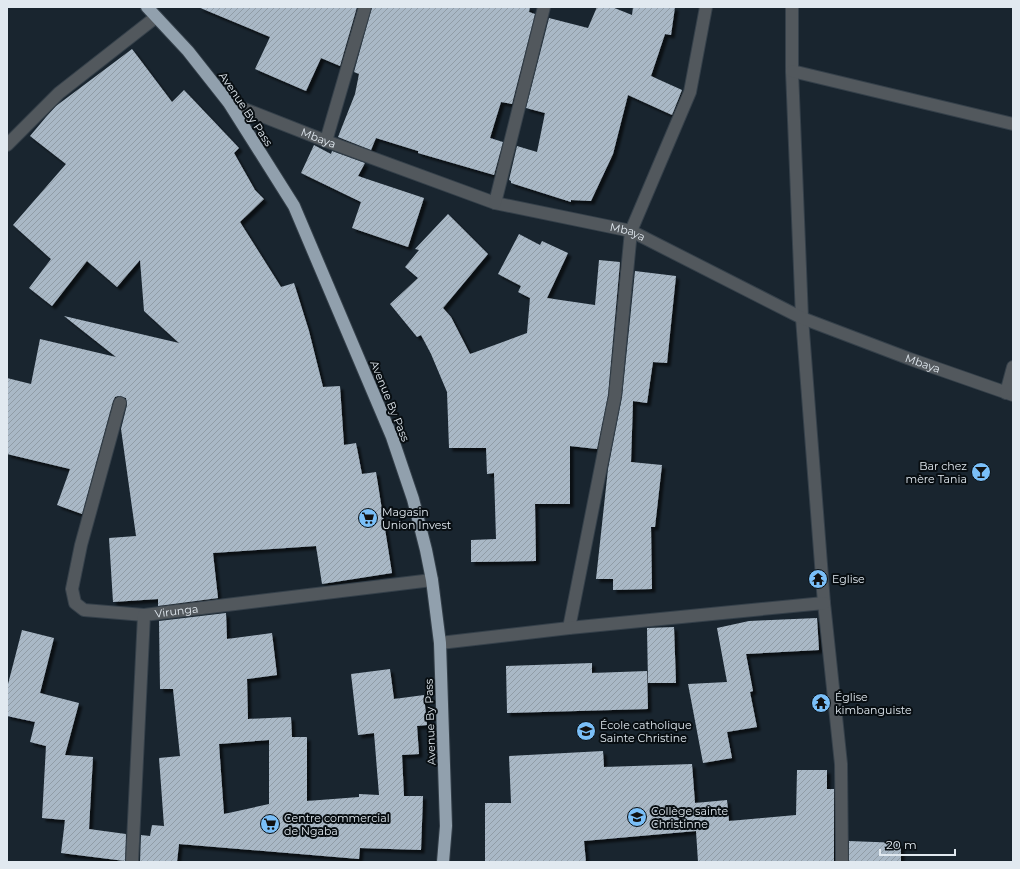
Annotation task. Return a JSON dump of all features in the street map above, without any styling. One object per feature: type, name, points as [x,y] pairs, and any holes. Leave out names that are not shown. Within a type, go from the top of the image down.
[{"type":"highway","name":"Avenue By Pass","points":[[147,7],[188,51],[229,103],[294,206],[392,437],[413,499],[426,550],[432,580],[440,644],[446,826],[443,862]]},
{"type":"street","points":[[326,141],[365,7]]},
{"type":"street","points":[[495,203],[544,7]]},
{"type":"street","points":[[569,628],[615,396],[631,231],[690,92],[706,7]]},
{"type":"street","points":[[792,7],[792,71],[802,318],[824,603],[841,764],[842,862]]},
{"type":"street","points":[[7,145],[59,93],[156,17]]},
{"type":"street","points":[[792,71],[1013,124]]},
{"type":"street","name":"Mbaya","points":[[229,103],[326,141],[495,203],[631,231],[802,318],[910,359],[1010,394]]},
{"type":"street","points":[[1010,394],[1013,367]]},
{"type":"street","points":[[120,403],[81,545],[72,589],[75,603],[84,610],[144,615]]},
{"type":"street","name":"Virunga","points":[[132,862],[144,615],[432,580]]},
{"type":"street","points":[[440,644],[569,628],[824,603]]},
{"type":"building","points":[[198,7],[357,7],[340,66],[321,58],[306,91],[255,69],[270,37]]},
{"type":"building","points":[[372,7],[530,7],[529,12],[535,14],[512,104],[501,102],[490,138],[503,142],[494,175],[418,153],[418,151],[376,138],[371,150],[338,137],[355,94],[359,74],[354,72]]},
{"type":"building","points":[[597,7],[612,7],[632,15],[633,7],[675,7],[671,35],[665,34],[651,76],[682,90],[672,115],[628,95],[613,154],[591,201],[571,200],[571,202],[511,183],[509,180],[517,146],[537,152],[545,113],[526,108],[549,18],[588,28]]},
{"type":"building","points":[[132,49],[172,102],[184,90],[239,148],[234,153],[255,190],[264,199],[240,222],[281,287],[294,283],[309,331],[323,387],[340,386],[344,445],[356,443],[362,474],[376,472],[392,573],[322,584],[316,546],[213,553],[218,598],[158,606],[158,599],[113,602],[109,538],[136,536],[121,429],[127,405],[126,398],[118,396],[115,397],[113,401],[82,514],[57,505],[70,469],[7,454],[7,378],[31,384],[40,339],[116,357],[64,316],[179,343],[144,311],[140,260],[117,287],[87,261],[52,306],[29,288],[51,259],[13,225],[66,164],[30,136],[56,106]]},
{"type":"building","points":[[314,145],[331,154],[332,151],[365,163],[358,176],[424,198],[408,247],[352,228],[361,202],[301,173]]},
{"type":"building","points":[[448,214],[488,254],[443,308],[451,317],[470,354],[527,333],[530,298],[518,292],[521,286],[498,274],[519,234],[540,245],[542,241],[568,253],[547,298],[595,305],[599,260],[620,262],[608,395],[597,449],[570,446],[570,504],[535,504],[536,561],[471,562],[471,540],[496,539],[494,473],[487,474],[486,448],[449,448],[447,392],[431,354],[421,335],[417,337],[390,304],[418,278],[405,267],[419,250],[415,249]]},
{"type":"building","points":[[635,271],[676,276],[667,363],[653,362],[647,403],[633,401],[631,462],[662,465],[655,527],[651,527],[652,589],[613,590],[613,579],[596,579],[608,469],[622,397]]},
{"type":"building","points":[[226,613],[227,639],[272,633],[277,675],[247,679],[248,719],[291,717],[292,737],[307,737],[307,801],[359,797],[359,794],[379,795],[374,733],[358,735],[351,674],[390,669],[394,699],[424,695],[427,725],[417,726],[419,754],[402,755],[404,796],[423,796],[421,850],[360,848],[359,859],[179,844],[177,862],[140,862],[141,835],[150,836],[152,825],[164,826],[159,758],[180,756],[173,689],[160,689],[159,621]],"holes":[[[269,740],[269,804],[224,814],[219,744]]]},
{"type":"building","points":[[817,618],[819,650],[746,654],[753,691],[750,692],[757,727],[727,732],[732,758],[703,763],[688,684],[727,682],[717,628],[749,621]]},
{"type":"building","points":[[674,627],[676,683],[648,683],[647,628]]},
{"type":"building","points":[[22,630],[54,638],[40,693],[79,703],[65,755],[93,757],[89,829],[126,834],[125,861],[61,853],[65,820],[42,818],[46,746],[30,742],[35,722],[7,716],[7,688]]},
{"type":"building","points":[[592,663],[592,673],[647,671],[648,709],[507,713],[506,666]]},
{"type":"building","points":[[603,751],[604,767],[692,764],[695,803],[727,800],[729,821],[796,815],[797,770],[827,770],[827,789],[834,789],[834,862],[698,862],[696,831],[584,841],[586,862],[485,862],[485,803],[511,803],[509,756]]},
{"type":"building","points":[[849,841],[901,843],[901,862],[849,862]]},
{"type":"place","name":"Bar chez mère Tania","points":[[981,472]]},
{"type":"place","name":"Magasin Union Invest","points":[[368,518]]},
{"type":"place","name":"Eglise","points":[[818,579]]},
{"type":"place","name":"Église kimbanguiste","points":[[821,703]]},
{"type":"place","name":"École catholique Sainte Christine","points":[[586,731]]},
{"type":"place","name":"Collège sainte Christinne","points":[[637,817]]},
{"type":"place","name":"Centre commercial de Ngaba","points":[[270,824]]}]
